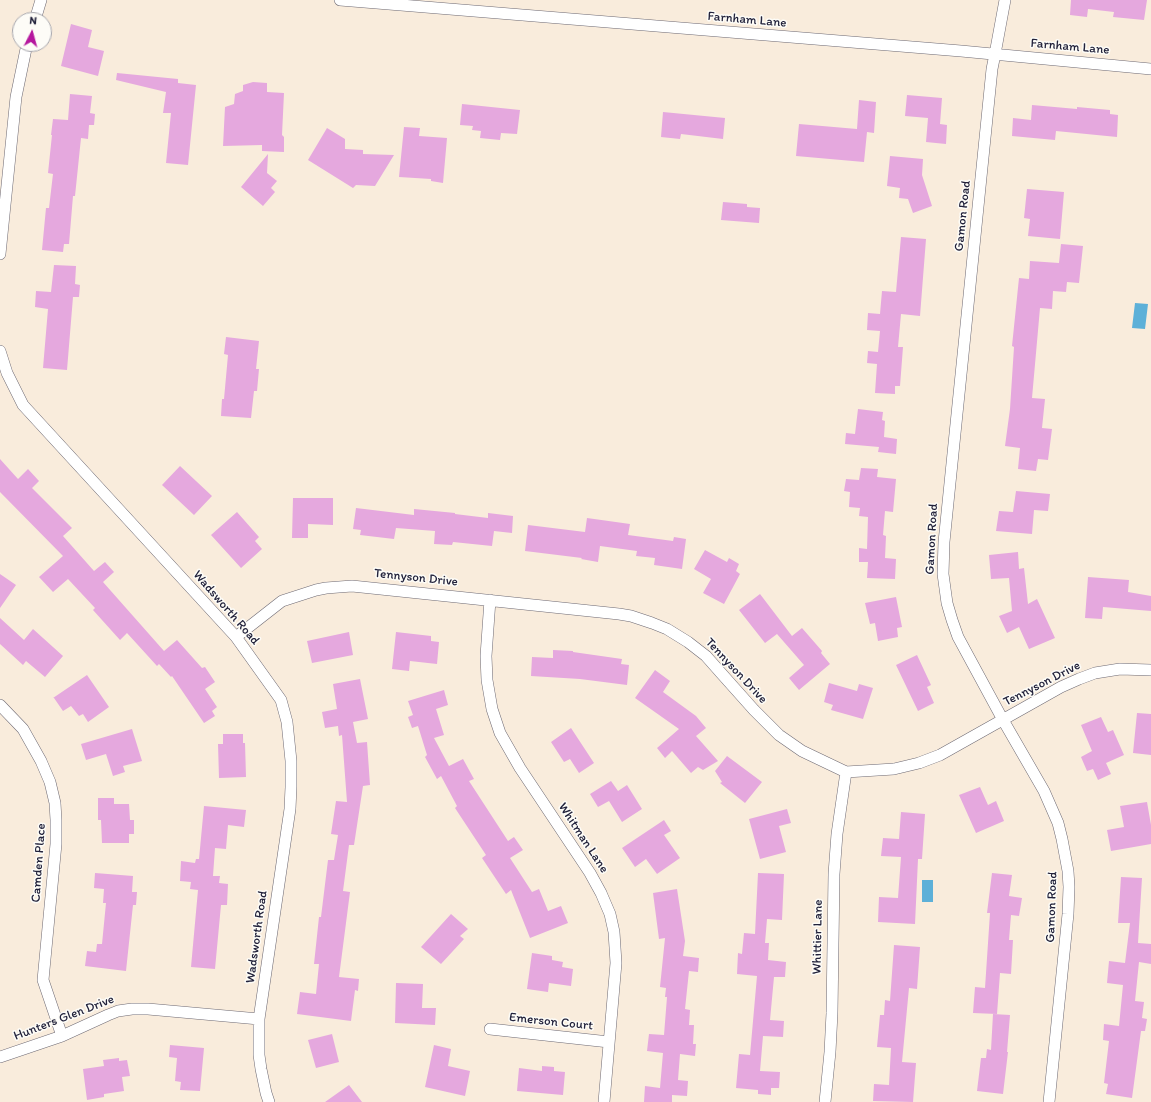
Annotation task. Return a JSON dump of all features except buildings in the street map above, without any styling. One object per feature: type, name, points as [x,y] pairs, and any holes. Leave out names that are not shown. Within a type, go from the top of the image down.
[{"type":"street","points":[[37,12],[41,0]]},
{"type":"street","name":"Farnham Lane","points":[[340,0],[995,54],[1151,69]]},
{"type":"street","name":"Gamon Road","points":[[1005,0],[992,69],[944,542],[944,589],[958,637],[1044,791],[1052,807],[1062,839],[1068,871],[1068,914],[1049,1102]]},
{"type":"street","points":[[0,254],[15,104],[25,52]]},
{"type":"street","name":"Wadsworth Road","points":[[0,351],[7,373],[23,405],[236,637],[281,700],[287,722],[291,761],[291,787],[290,809],[259,1019],[260,1069],[269,1102]]},
{"type":"street","name":"Tennyson Drive","points":[[236,637],[282,601],[326,588],[352,586],[619,614],[652,623],[667,629],[688,642],[706,656],[779,736],[802,751],[846,772],[894,768],[919,763],[940,755],[1061,688],[1095,673],[1120,669],[1151,670]]},
{"type":"street","name":"Whitman Lane","points":[[490,600],[486,656],[487,680],[492,709],[500,733],[520,768],[590,873],[602,893],[610,914],[614,932],[616,958],[604,1102]]},
{"type":"street","name":"Camden Place","points":[[0,705],[23,729],[38,754],[50,782],[55,802],[56,844],[43,980],[62,1036]]},
{"type":"street","name":"Whittier Lane","points":[[825,1102],[832,1013],[834,874],[837,834],[846,772]]},
{"type":"street","name":"Hunters Glen Drive","points":[[0,1057],[62,1036],[118,1011],[148,1009],[259,1019]]},
{"type":"street","name":"Emerson Court","points":[[490,1029],[609,1042]]},
{"type":"water","points":[[1135,303],[1148,304],[1145,329],[1132,328]]},
{"type":"water","points":[[922,880],[933,880],[933,902],[922,902]]}]
